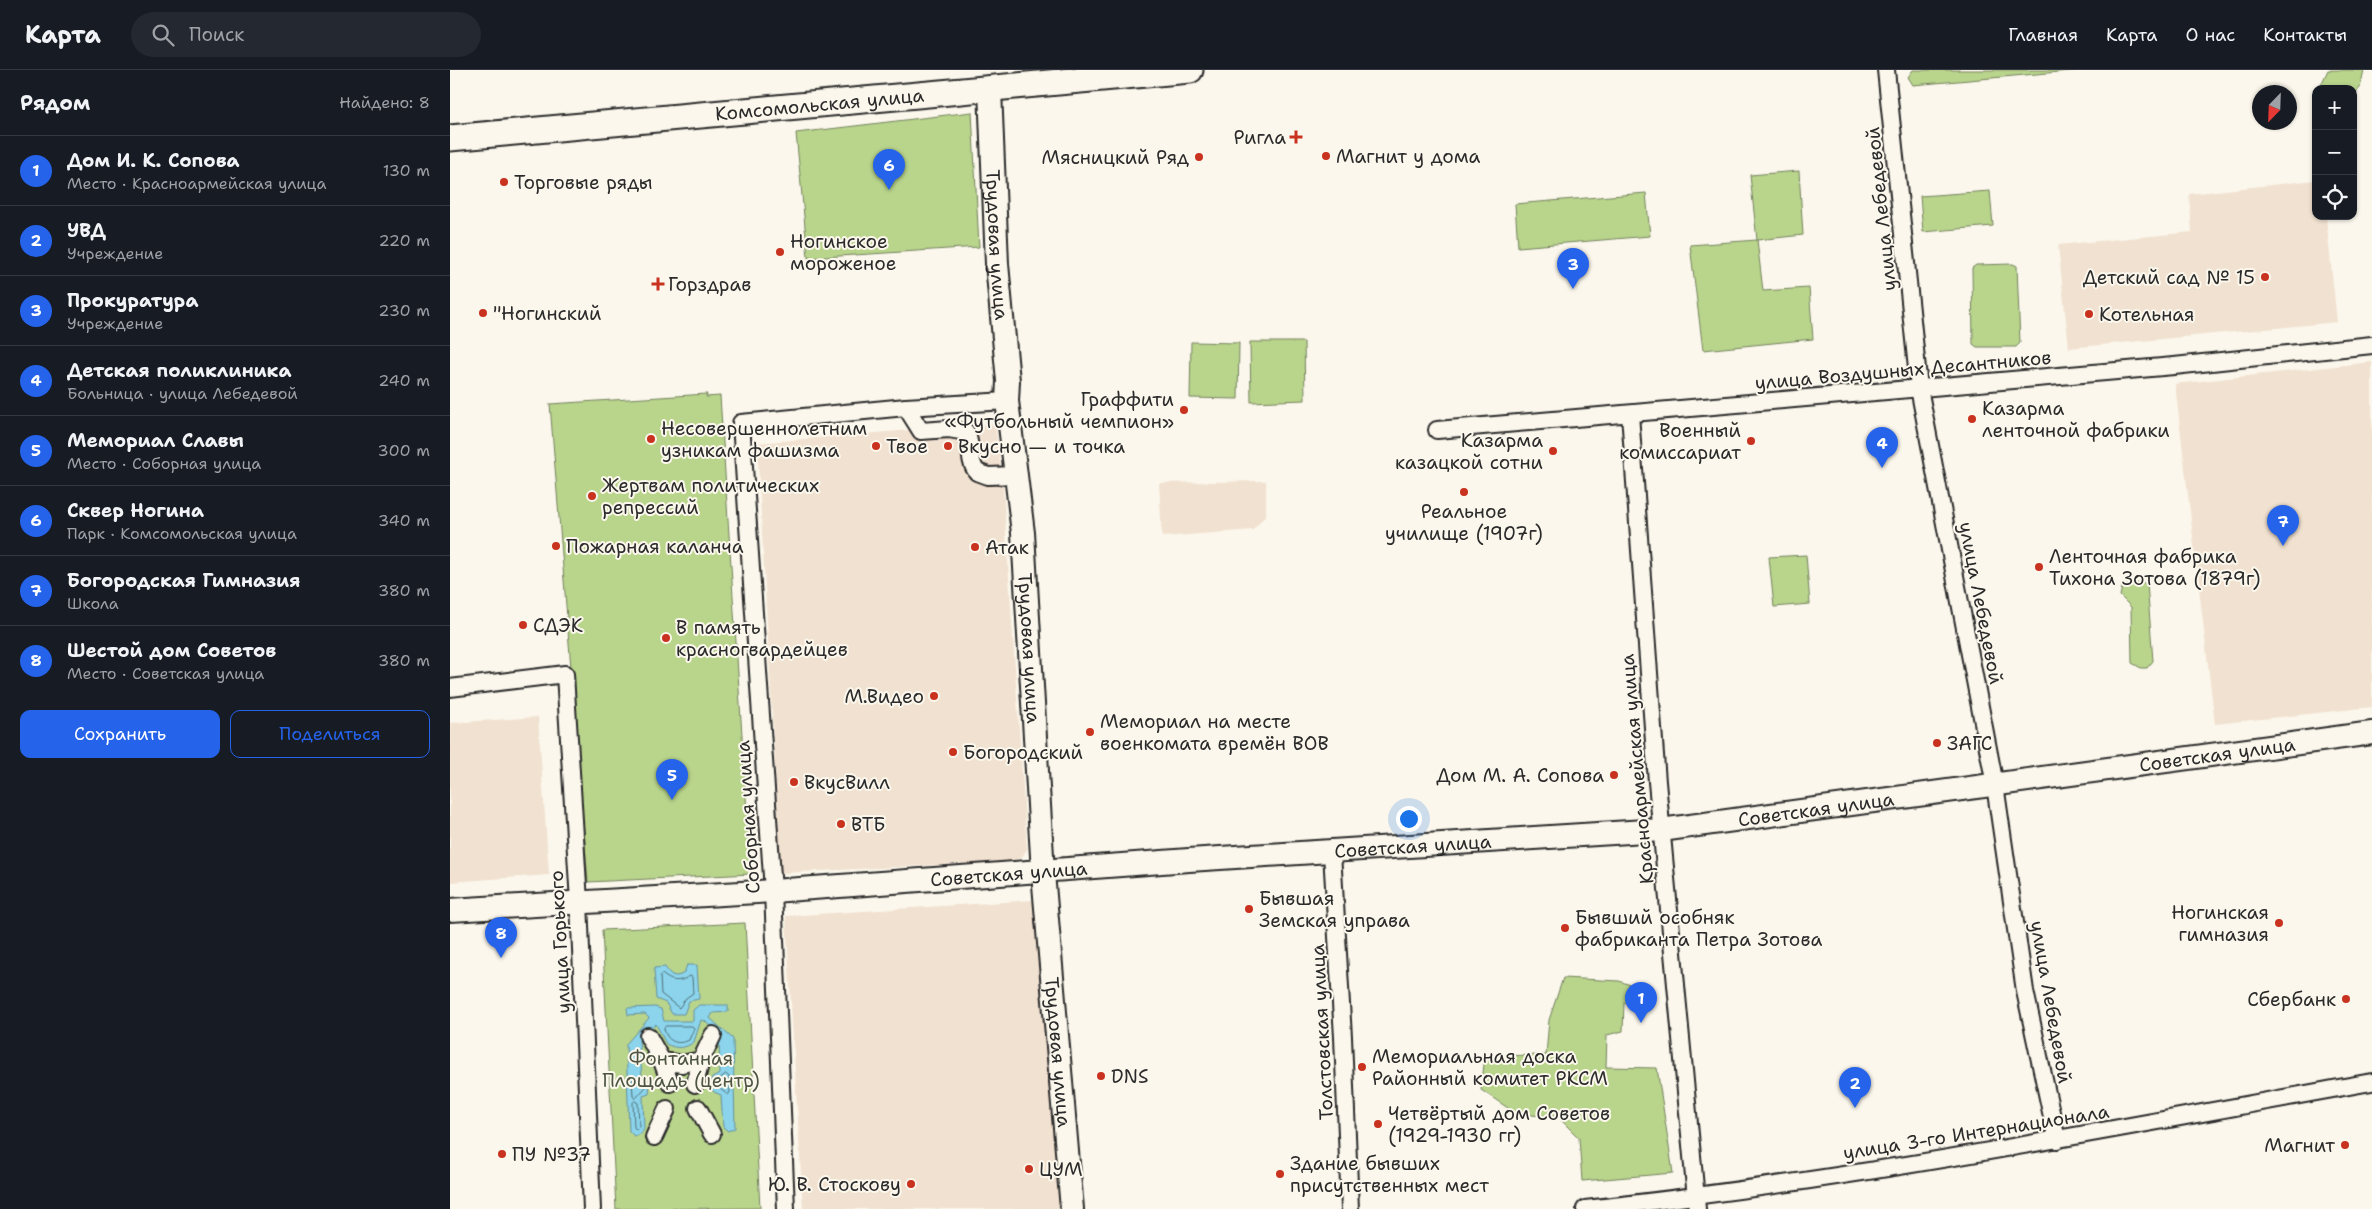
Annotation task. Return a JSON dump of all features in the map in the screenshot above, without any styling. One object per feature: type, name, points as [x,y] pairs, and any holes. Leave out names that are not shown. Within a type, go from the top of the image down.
[{"type":"main road","name":"Комсомольская улица","points":[[450,138],[1190,70]]},
{"type":"street","name":"улица Лебедевой","points":[[1886,70],[1919,388],[1995,786],[2025,991],[2057,1140]]},
{"type":"street","name":"Трудовая улица","points":[[990,89],[997,264],[1008,381],[1007,401],[1023,533],[1043,873],[1072,1209]]},
{"type":"street","name":"улица Воздушных Десантников","points":[[1437,430],[2174,366],[2372,345]]},
{"type":"street","points":[[1007,401],[906,407],[921,431],[949,429],[966,432],[969,438],[970,459],[977,472],[988,476],[1017,475]]},
{"type":"street","name":"Соборная улица","points":[[786,1209],[773,891],[741,423],[906,407]]},
{"type":"street","name":"Красноармейская улица","points":[[1630,414],[1661,830],[1696,1203]]},
{"type":"street","name":"улица Горького","points":[[450,688],[565,674],[579,902],[592,1209]]},
{"type":"street","name":"Советская улица","points":[[450,910],[773,891],[1043,873],[1189,860],[1332,853],[1661,830],[1995,786],[2372,733]]},
{"type":"street","name":"Толстовская улица","points":[[1332,853],[1343,1037],[1350,1209]]},
{"type":"street","points":[[695,1084],[701,1060],[713,1035]]},
{"type":"street","points":[[648,1036],[662,1061],[670,1082]]},
{"type":"street","points":[[662,1061],[682,1064],[701,1060]]},
{"type":"street","name":"улица 3-го Интернационала","points":[[1585,1209],[1696,1203],[2057,1140],[2372,1082]]},
{"type":"street","points":[[698,1108],[712,1134]]},
{"type":"street","points":[[654,1137],[667,1109]]},
{"type":"shaded area","points":[[2312,180],[2312,220],[2326,220],[2337,322],[2069,348],[2058,245],[2192,232],[2189,194]]},
{"type":"shaded area","points":[[2372,362],[2372,707],[2215,724],[2175,384]]},
{"type":"shaded area","points":[[995,423],[1003,487],[1027,849],[1022,857],[1014,861],[781,873],[757,443]]},
{"type":"shaded area","points":[[1266,481],[1266,515],[1253,530],[1162,537],[1159,483]]},
{"type":"shaded area","points":[[538,717],[549,875],[450,882],[450,723]]},
{"type":"shaded area","points":[[1034,900],[1061,1209],[803,1209],[786,916]]},
{"type":"green space","points":[[1913,70],[2081,70],[1913,85],[1908,77]]},
{"type":"green space","points":[[2328,70],[2364,70],[2360,88],[2357,91],[2357,85],[2321,85]]},
{"type":"green space","points":[[972,112],[979,247],[808,258],[796,133]]},
{"type":"green space","points":[[1799,171],[1803,235],[1757,240],[1750,175]]},
{"type":"green space","points":[[1990,191],[1993,226],[1923,232],[1920,196]]},
{"type":"green space","points":[[1646,193],[1650,236],[1518,247],[1515,204]]},
{"type":"green space","points":[[1757,240],[1763,291],[1809,288],[1813,339],[1703,350],[1690,245]]},
{"type":"green space","points":[[2013,264],[2017,266],[2020,343],[2016,347],[1977,347],[1973,344],[1972,268],[1976,265]]},
{"type":"green space","points":[[1191,342],[1239,343],[1238,399],[1190,398]]},
{"type":"green space","points":[[1250,342],[1304,342],[1305,400],[1251,402]]},
{"type":"green space","points":[[707,394],[706,397],[720,396],[751,874],[588,882],[550,404]]},
{"type":"green space","points":[[1806,555],[1810,604],[1774,607],[1769,557]]},
{"type":"green space","points":[[2131,583],[2147,583],[2153,661],[2147,668],[2141,668],[2132,663],[2131,607],[2120,596],[2122,587]]},
{"type":"green space","name":"Фонтанная Площадь (центр)","points":[[745,923],[760,1208],[616,1209],[602,930]]},
{"type":"green space","points":[[1563,978],[1619,981],[1651,992],[1654,1001],[1624,1003],[1623,1031],[1607,1035],[1606,1067],[1657,1068],[1673,1173],[1582,1181],[1579,1138],[1558,1117],[1517,1114],[1481,1090],[1485,1056],[1546,1055],[1549,1020]]},
{"type":"water","points":[[687,965],[697,965],[699,999],[689,1001],[684,1014],[672,1014],[666,1003],[656,999],[654,968],[665,967],[671,974],[678,976],[684,973]]},
{"type":"water","points":[[699,1005],[728,1005],[728,1012],[713,1013],[710,1018],[733,1039],[735,1128],[728,1131],[723,1127],[721,1095],[714,1092],[710,1087],[712,1078],[720,1074],[719,1036],[705,1021],[701,1020],[694,1042],[684,1047],[673,1047],[666,1044],[656,1024],[639,1040],[642,1077],[650,1082],[649,1094],[643,1096],[644,1128],[641,1134],[634,1136],[629,1131],[626,1044],[649,1018],[645,1014],[628,1015],[627,1008],[655,1007],[661,1009],[664,1021],[693,1021],[693,1010]]},
{"type":"place","name":"Ригла","points":[[1296,137]]},
{"type":"place","name":"Магнит у дома","points":[[1326,156]]},
{"type":"place","name":"Мясницкий Ряд","points":[[1199,157]]},
{"type":"place","name":"Торговые ряды","points":[[504,182]]},
{"type":"place","name":"Сквер Ногина","points":[[889,190]]},
{"type":"place","name":"Ногинское мороженое","points":[[780,252]]},
{"type":"place","name":"Детский сад № 15","points":[[2265,277]]},
{"type":"place","name":"Горздрав","points":[[658,284]]},
{"type":"place","name":"Прокуратура","points":[[1573,289]]},
{"type":"place","name":"\"Ногинский","points":[[483,313]]},
{"type":"place","name":"Котельная","points":[[2089,314]]},
{"type":"place","name":"Граффити «Футбольный чемпион»","points":[[1184,410]]},
{"type":"place","name":"Казарма ленточной фабрики","points":[[1972,419]]},
{"type":"place","name":"Несовершеннолетним узникам фашизма","points":[[651,439]]},
{"type":"place","name":"Военный комиссариат","points":[[1751,441]]},
{"type":"place","name":"Твое","points":[[876,446]]},
{"type":"place","name":"Вкусно — и точка","points":[[948,446]]},
{"type":"place","name":"Казарма казацкой сотни","points":[[1553,451]]},
{"type":"place","name":"Детская поликлиника","points":[[1882,468]]},
{"type":"place","name":"Реальное училище (1907г)","points":[[1464,492]]},
{"type":"place","name":"Жертвам политических репрессий","points":[[592,496]]},
{"type":"place","name":"Пожарная каланча","points":[[556,546]]},
{"type":"place","name":"Богородская Гимназия","points":[[2283,546]]},
{"type":"place","name":"Атак","points":[[975,547]]},
{"type":"place","name":"Ленточная фабрика Тихона Зотова (1879г)","points":[[2039,567]]},
{"type":"place","name":"СДЭК","points":[[523,625]]},
{"type":"place","name":"В память красногвардейцев","points":[[666,638]]},
{"type":"place","name":"М.Видео","points":[[934,696]]},
{"type":"place","name":"Мемориал на месте военкомата времён ВОВ","points":[[1090,732]]},
{"type":"place","name":"ЗАГС","points":[[1937,743]]},
{"type":"place","name":"Богородский","points":[[953,752]]},
{"type":"place","name":"Дом М. А. Сопова","points":[[1614,775]]},
{"type":"place","name":"ВкусВилл","points":[[794,782]]},
{"type":"place","name":"Мемориал Славы","points":[[672,800]]},
{"type":"place","name":"ВТБ","points":[[841,824]]},
{"type":"place","name":"Бывшая Земская управа","points":[[1249,909]]},
{"type":"place","name":"Ногинская гимназия","points":[[2279,923]]},
{"type":"place","name":"Бывший особняк фабриканта Петра Зотова","points":[[1565,928]]},
{"type":"place","name":"Шестой дом Советов","points":[[501,958]]},
{"type":"place","name":"Сбербанк","points":[[2346,999]]},
{"type":"place","name":"Дом И. К. Сопова","points":[[1641,1023]]},
{"type":"place","name":"Мемориальная доска Районный комитет РКСМ","points":[[1362,1067]]},
{"type":"place","name":"DNS","points":[[1101,1076]]},
{"type":"place","name":"УВД","points":[[1855,1108]]},
{"type":"place","name":"Четвёртый дом Советов (1929-1930 гг)","points":[[1378,1124]]},
{"type":"place","name":"Магнит","points":[[2345,1145]]},
{"type":"place","name":"ПУ №37","points":[[502,1154]]},
{"type":"place","name":"ЦУМ","points":[[1029,1169]]},
{"type":"place","name":"Здание бывших присутственных мест","points":[[1280,1174]]},
{"type":"place","name":"Ю. В. Стоскову","points":[[911,1184]]}]
